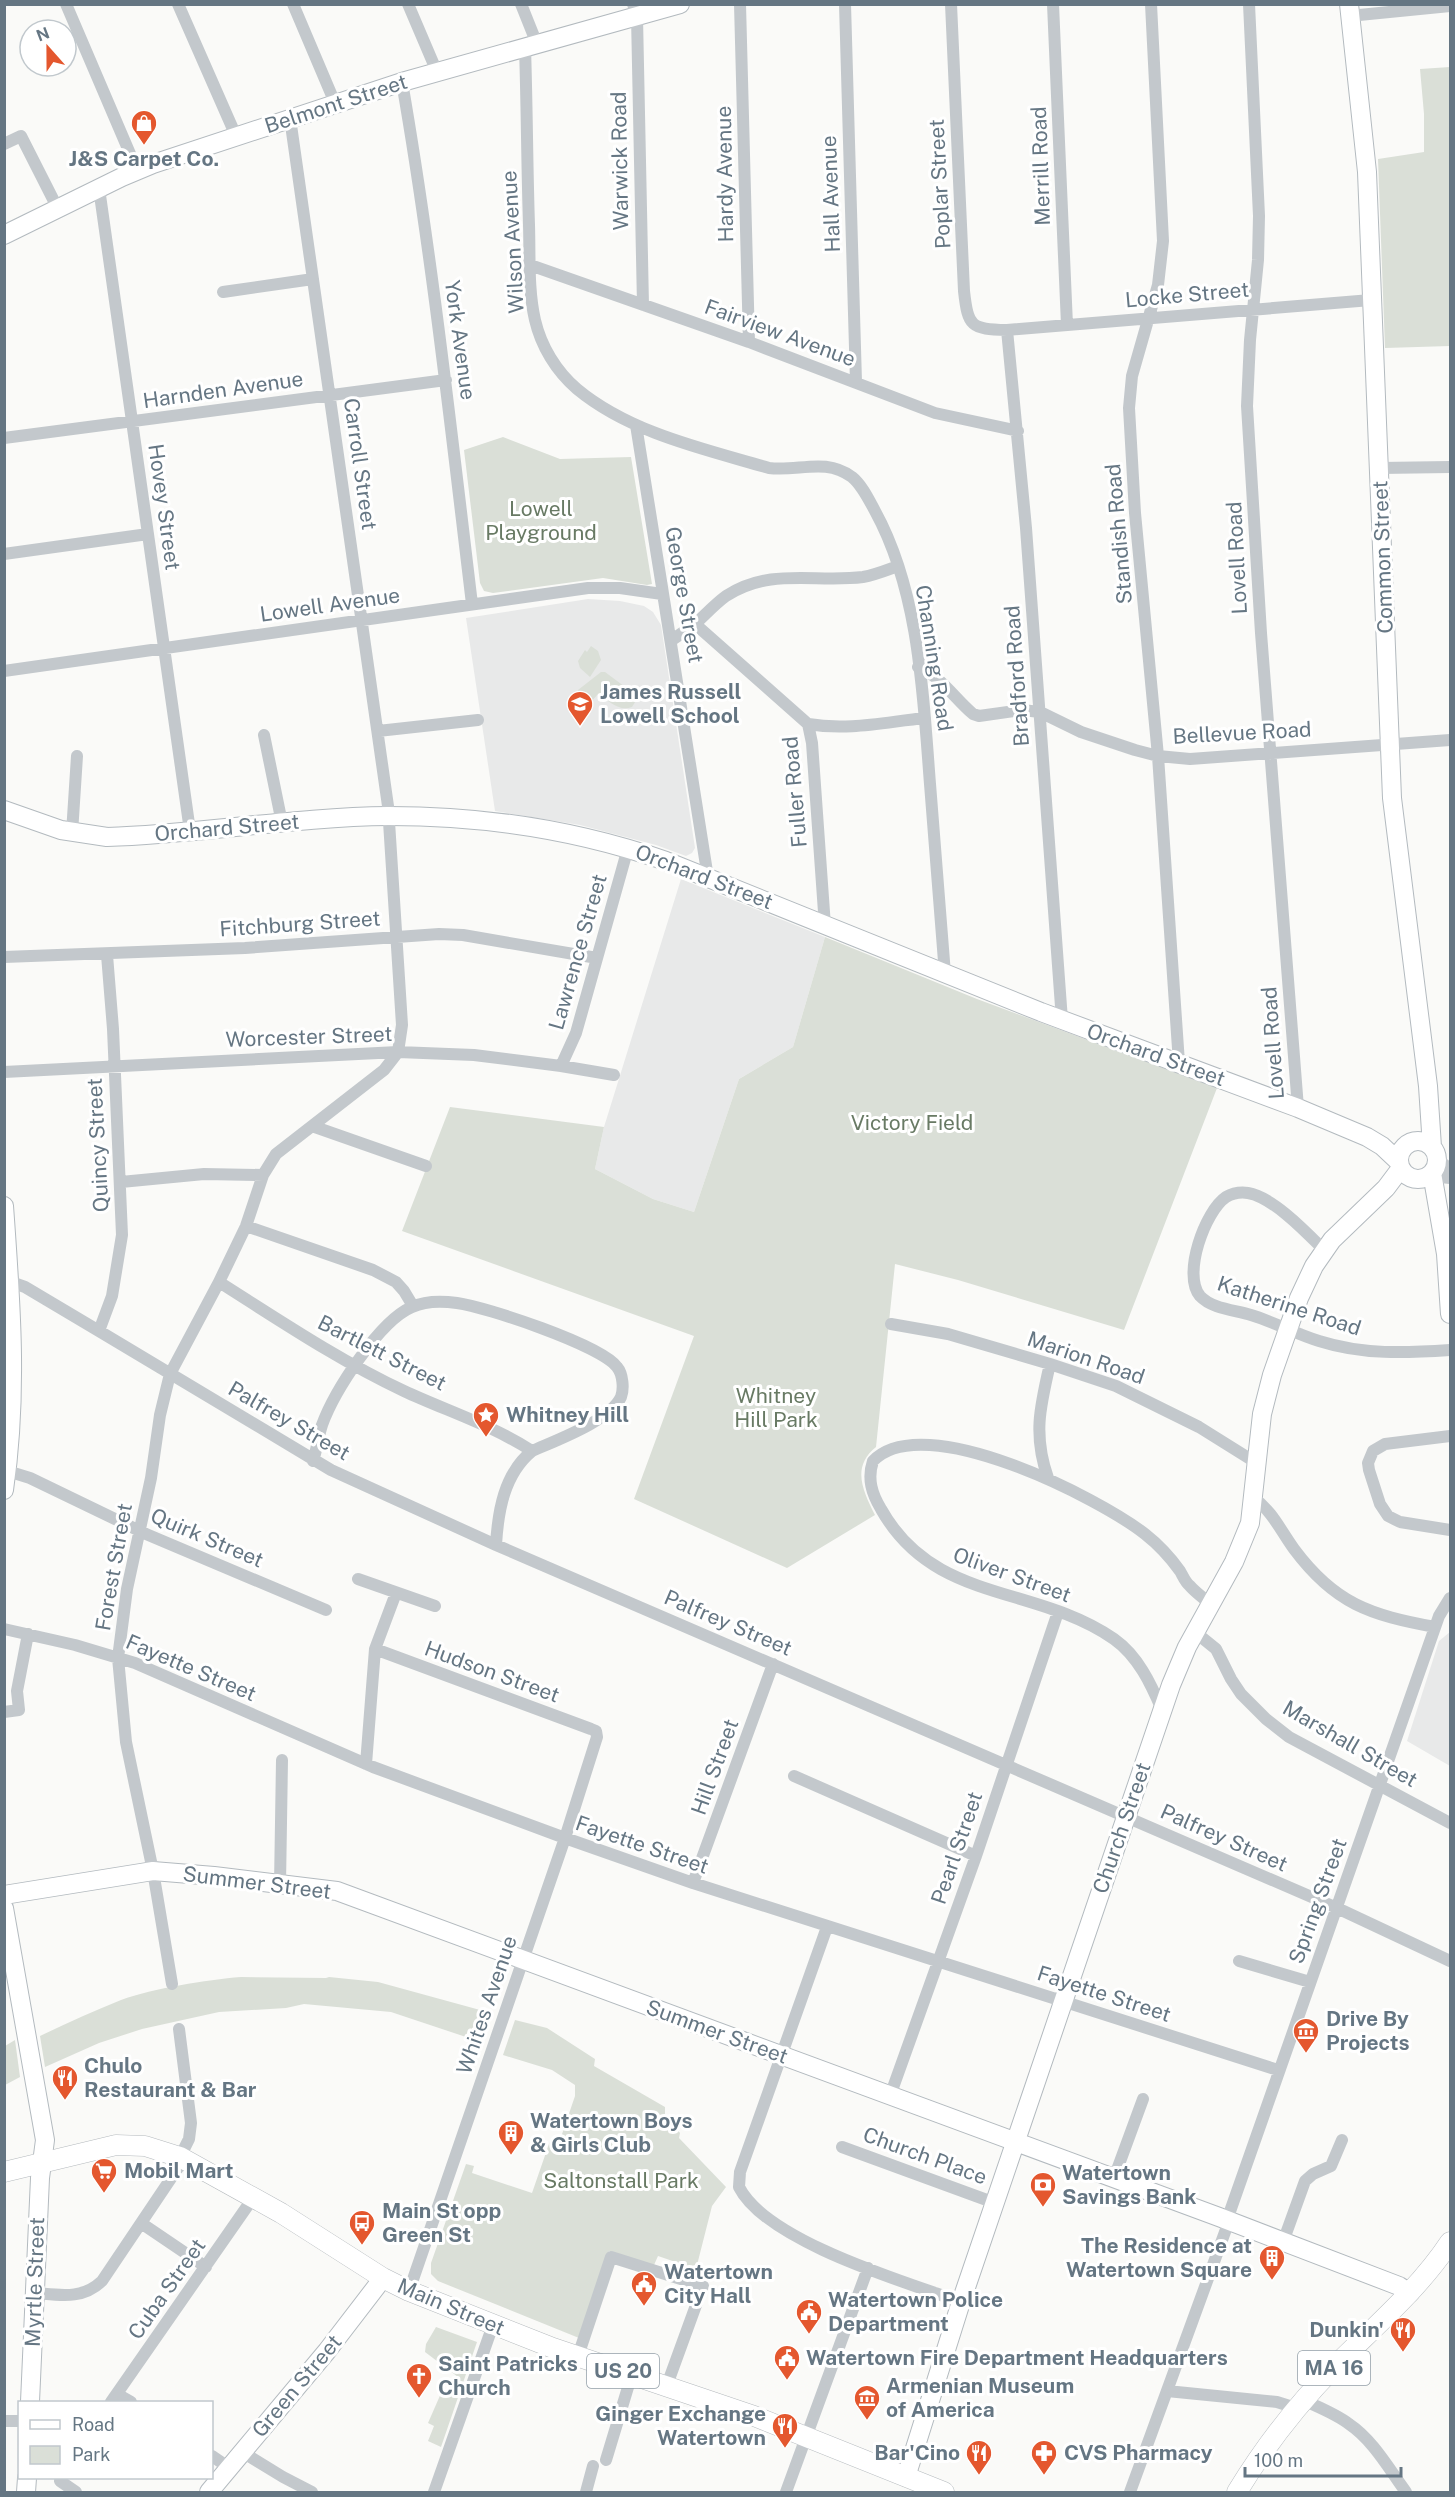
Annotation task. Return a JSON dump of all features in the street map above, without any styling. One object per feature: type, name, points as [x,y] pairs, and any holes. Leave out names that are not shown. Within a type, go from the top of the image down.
[{"type":"main road","name":"Main Street","points":[[4,2172],[102,2148],[129,2145],[160,2149],[182,2158],[253,2198],[383,2278],[409,2291],[578,2356],[667,2385],[805,2435],[944,2493]]},
{"type":"main road","name":"MA 16","points":[[1237,2493],[1264,2449],[1300,2404],[1410,2293],[1450,2242]]},
{"type":"street","points":[[66,4],[137,170]]},
{"type":"street","points":[[178,4],[236,136]]},
{"type":"street","points":[[293,4],[335,103]]},
{"type":"street","points":[[408,4],[437,72]]},
{"type":"street","points":[[521,4],[531,46]]},
{"type":"street","name":"Belmont Street","points":[[4,235],[137,170],[236,136],[402,82],[531,46],[635,10],[680,4]]},
{"type":"street","name":"Hardy Avenue","points":[[740,4],[749,342]]},
{"type":"street","name":"Hall Avenue","points":[[845,4],[856,381]]},
{"type":"street","name":"Poplar Street","points":[[951,4],[966,312],[971,322],[981,329],[1007,330]]},
{"type":"street","name":"Merrill Road","points":[[1053,4],[1067,325]]},
{"type":"street","name":"Standish Road","points":[[1151,4],[1163,241],[1158,285],[1132,376],[1129,408],[1135,513],[1158,756],[1179,1064]]},
{"type":"street","name":"Lovell Road","points":[[1249,4],[1259,216],[1254,310],[1250,340],[1248,406],[1260,622],[1298,1108]]},
{"type":"street","points":[[1349,10],[1450,6]]},
{"type":"street","name":"Warwick Road","points":[[635,10],[643,305]]},
{"type":"street","name":"Common Street","points":[[1349,10],[1366,152],[1389,743],[1395,827],[1430,1108],[1424,1168],[1439,1214],[1446,1254],[1450,1314]]},
{"type":"street","name":"Wilson Avenue","points":[[531,46],[530,265],[535,319],[545,348],[556,367],[576,388],[596,403],[636,425]]},
{"type":"street","name":"York Avenue","points":[[402,82],[419,188],[476,604]]},
{"type":"street","name":"Carroll Street","points":[[290,118],[389,816],[402,1025],[398,1052]]},
{"type":"street","points":[[4,144],[21,136],[58,209]]},
{"type":"street","name":"Hovey Street","points":[[99,188],[190,831]]},
{"type":"street","name":"Fairview Avenue","points":[[530,265],[856,381],[935,413],[1018,432]]},
{"type":"street","points":[[223,292],[313,279]]},
{"type":"street","name":"Locke Street","points":[[1007,330],[1371,300]]},
{"type":"street","name":"Bradford Road","points":[[1007,330],[1018,432],[1062,1020]]},
{"type":"street","name":"Harnden Avenue","points":[[4,438],[446,380]]},
{"type":"street","name":"Channing Road","points":[[636,425],[682,442],[769,468],[783,470],[812,464],[833,468],[852,478],[867,497],[881,521],[909,603],[925,718],[945,974]]},
{"type":"street","name":"George Street","points":[[636,425],[662,594],[672,640],[708,878]]},
{"type":"street","points":[[1380,468],[1450,467]]},
{"type":"street","points":[[4,554],[148,534]]},
{"type":"street","points":[[672,640],[695,624],[725,597],[746,586],[787,576],[863,577],[898,566]]},
{"type":"street","name":"Lowell Avenue","points":[[4,671],[588,588],[620,588],[662,594]]},
{"type":"street","name":"Fuller Road","points":[[695,624],[808,724],[812,744],[825,926]]},
{"type":"street","name":"Bellevue Road","points":[[918,667],[932,672],[973,714],[979,716],[1022,710],[1040,712],[1081,732],[1158,756],[1190,759],[1450,740]]},
{"type":"street","points":[[808,724],[830,728],[925,718]]},
{"type":"street","points":[[378,731],[478,720]]},
{"type":"street","points":[[264,735],[282,823]]},
{"type":"street","points":[[72,833],[77,756]]},
{"type":"street","name":"Orchard Street","points":[[4,810],[72,833],[107,837],[389,816],[463,820],[573,834],[628,848],[708,878],[1062,1020],[1298,1108],[1367,1137],[1440,1177],[1450,1178]]},
{"type":"street","name":"Lawrence Street","points":[[561,1066],[576,1034],[628,848]]},
{"type":"street","name":"Fitchburg Street","points":[[4,957],[107,955],[463,935],[597,958]]},
{"type":"street","name":"Quincy Street","points":[[99,1331],[112,1296],[119,1267],[122,1235],[113,1029],[107,955]]},
{"type":"street","name":"Worcester Street","points":[[4,1072],[398,1052],[474,1055],[614,1075]]},
{"type":"street","name":"Forest Street","points":[[172,1984],[153,1871],[126,1742],[118,1658],[127,1589],[160,1415],[170,1374],[246,1226],[263,1175],[276,1154],[369,1083],[398,1052]]},
{"type":"street","points":[[1411,1143],[1430,1108]]},
{"type":"street","points":[[312,1126],[426,1166]]},
{"type":"street","name":"Orchard Street","points":[[1367,1137],[1411,1143],[1422,1141],[1424,1168]]},
{"type":"street","name":"Church Street","points":[[906,2476],[961,2302],[1175,1673],[1241,1548],[1250,1522],[1254,1498],[1255,1462],[1266,1395],[1287,1330],[1306,1282],[1324,1250],[1344,1227],[1371,1202],[1424,1168]]},
{"type":"street","points":[[121,1182],[204,1174],[263,1175]]},
{"type":"street","name":"Katherine Road","points":[[1324,1250],[1267,1201],[1249,1193],[1227,1196],[1217,1207],[1208,1224],[1193,1263],[1193,1281],[1201,1297],[1215,1305],[1252,1315],[1287,1330],[1336,1346],[1374,1353],[1450,1350]]},
{"type":"street","points":[[4,1206],[11,1282],[8,1353],[12,1428],[4,1490]]},
{"type":"street","points":[[246,1226],[373,1270],[396,1282],[413,1306]]},
{"type":"street","name":"Palfrey Street","points":[[11,1282],[25,1287],[314,1461],[495,1545],[1126,1816],[1337,1908],[1450,1961]]},
{"type":"street","name":"Bartlett Street","points":[[219,1282],[356,1365],[404,1391],[511,1437],[532,1451]]},
{"type":"street","points":[[314,1461],[322,1426],[356,1365],[380,1332],[413,1306],[439,1302],[459,1303],[502,1315],[592,1348],[617,1366],[621,1375],[621,1398],[613,1408],[597,1419],[532,1451],[523,1459],[511,1477],[498,1518],[495,1545]]},
{"type":"street","name":"Marion Road","points":[[891,1323],[948,1334],[1050,1364],[1131,1392],[1199,1427],[1255,1462]]},
{"type":"street","points":[[1050,1364],[1038,1424],[1040,1453],[1048,1478],[1116,1513],[1146,1535],[1170,1558],[1188,1585],[1210,1604]]},
{"type":"street","points":[[1450,1436],[1385,1444],[1372,1451],[1368,1463],[1380,1504],[1388,1516],[1400,1522],[1450,1530]]},
{"type":"street","name":"Oliver Street","points":[[1048,1478],[994,1459],[927,1445],[900,1447],[883,1453],[873,1461],[870,1482],[877,1501],[894,1530],[917,1554],[962,1581],[1058,1612],[1100,1631],[1125,1647],[1142,1670],[1162,1710]]},
{"type":"street","name":"Quirk Street","points":[[6,1470],[30,1478],[140,1530],[326,1610]]},
{"type":"street","points":[[1254,1498],[1271,1514],[1293,1548],[1314,1574],[1338,1594],[1365,1610],[1397,1620],[1435,1627]]},
{"type":"street","points":[[358,1579],[435,1606]]},
{"type":"street","points":[[366,1764],[375,1648],[396,1593]]},
{"type":"street","name":"Spring Street","points":[[1130,2493],[1435,1627],[1442,1609],[1450,1598]]},
{"type":"street","name":"Pearl Street","points":[[890,2096],[976,1856],[1058,1612]]},
{"type":"street","name":"Fayette Street","points":[[4,1629],[135,1663],[366,1764],[693,1883],[1278,2070]]},
{"type":"street","name":"Marshall Street","points":[[1195,1632],[1216,1649],[1241,1694],[1266,1719],[1289,1737],[1450,1823]]},
{"type":"street","points":[[4,1712],[19,1710],[17,1691],[28,1634]]},
{"type":"street","name":"Hudson Street","points":[[375,1648],[596,1731]]},
{"type":"street","name":"Hill Street","points":[[693,1883],[773,1664]]},
{"type":"street","name":"Whites Avenue","points":[[409,2291],[565,1838],[594,1750],[596,1731]]},
{"type":"street","points":[[280,1885],[282,1760]]},
{"type":"street","points":[[794,1776],[976,1856]]},
{"type":"street","name":"Summer Street","points":[[4,1896],[153,1871],[337,1891],[1228,2220],[1399,2286],[1410,2293]]},
{"type":"street","name":"Myrtle Street","points":[[4,1908],[11,1981],[45,2136],[30,2401]]},
{"type":"street","points":[[827,1927],[739,2174],[739,2187],[760,2211],[794,2236],[824,2251],[961,2302]]},
{"type":"street","points":[[1239,1960],[1310,1982]]},
{"type":"street","points":[[35,2293],[84,2294],[102,2281],[182,2158],[189,2139],[191,2123],[179,2029]]},
{"type":"street","points":[[1114,2178],[1143,2099]]},
{"type":"street","points":[[1283,2242],[1307,2178],[1330,2166],[1342,2140]]},
{"type":"street","name":"Church Place","points":[[842,2147],[995,2203]]},
{"type":"street","name":"Cuba Street","points":[[114,2398],[253,2198]]},
{"type":"street","points":[[141,2223],[206,2267]]},
{"type":"street","points":[[578,2356],[611,2257],[703,2286],[667,2385]]},
{"type":"street","points":[[786,2493],[805,2435],[812,2423],[868,2268]]},
{"type":"street","name":"Green Street","points":[[210,2492],[228,2467],[327,2351],[383,2278]]},
{"type":"street","points":[[434,2493],[493,2325]]},
{"type":"street","points":[[606,2460],[632,2374]]},
{"type":"street","points":[[1167,2391],[1300,2404],[1343,2420],[1373,2446],[1406,2493]]},
{"type":"street","points":[[242,2452],[312,2493]]},
{"type":"street","points":[[213,2457],[228,2467]]},
{"type":"street","points":[[586,2493],[593,2466]]},
{"type":"street","points":[[52,2493],[61,2479],[76,2493]]},
{"type":"shaded area","name":"James Russell Lowell School","points":[[588,599],[620,601],[644,606],[653,612],[661,625],[695,848],[686,856],[656,845],[580,825],[495,811],[466,618]]},
{"type":"shaded area","points":[[681,879],[825,937],[793,1047],[739,1079],[694,1212],[653,1199],[595,1169],[604,1127]]},
{"type":"shaded area","points":[[1450,1632],[1450,1766],[1407,1741],[1439,1641]]},
{"type":"green space","points":[[1450,67],[1450,346],[1385,348],[1378,159],[1424,152],[1424,114],[1420,69]]},
{"type":"green space","name":"Lowell Playground","points":[[503,437],[560,459],[631,457],[652,584],[603,578],[493,593],[484,591],[480,583],[464,450]]},
{"type":"green space","points":[[591,646],[598,651],[601,660],[590,677],[580,668],[578,661],[585,650],[587,652]]},
{"type":"green space","points":[[601,672],[605,672],[636,695],[637,699],[632,707],[618,707],[598,694],[591,702],[582,701],[578,690]]},
{"type":"green space","points":[[825,937],[977,999],[1217,1088],[1124,1330],[958,1280],[895,1264],[876,1447],[868,1455],[862,1471],[863,1488],[875,1515],[787,1568],[634,1499],[694,1336],[402,1231],[450,1107],[604,1127],[595,1169],[653,1199],[694,1212],[739,1079],[793,1047]]},
{"type":"green space","points":[[241,1977],[329,1977],[378,1982],[491,2013],[481,2042],[391,2012],[304,2004],[286,2008],[219,2012],[142,2029],[99,2043],[45,2067],[40,2036],[60,2026],[134,1996],[180,1985]]},
{"type":"green space","name":"Saltonstall Park","points":[[515,2020],[547,2028],[595,2059],[594,2066],[665,2107],[665,2114],[680,2133],[679,2138],[726,2187],[712,2206],[696,2269],[658,2256],[654,2265],[609,2251],[579,2338],[438,2281],[431,2274],[431,2263],[466,2164],[474,2166],[472,2173],[532,2193],[550,2141],[559,2143],[575,2096],[575,2085],[552,2070],[503,2055]]},
{"type":"green space","points":[[15,2040],[20,2077],[5,2085],[5,2046]]},
{"type":"green space","points":[[436,2327],[477,2342],[441,2447],[428,2441],[434,2426],[428,2423],[442,2391],[452,2394],[458,2377],[425,2352],[426,2344]]},
{"type":"place","name":"J&S Carpet Co.","points":[[144,146]]},
{"type":"place","name":"James Russell Lowell School","points":[[580,727]]},
{"type":"place","name":"Whitney Hill","points":[[486,1438]]},
{"type":"place","name":"Drive By Projects","points":[[1306,2054]]},
{"type":"place","name":"Chulo Restaurant & Bar","points":[[65,2101]]},
{"type":"place","name":"Watertown Boys & Girls Club","points":[[511,2156]]},
{"type":"place","name":"Mobil Mart","points":[[104,2194]]},
{"type":"place","name":"Watertown Savings Bank","points":[[1043,2208]]},
{"type":"place","name":"Main St opp Green St","points":[[362,2246]]},
{"type":"place","name":"The Residence at Watertown Square","points":[[1272,2281]]},
{"type":"place","name":"Watertown City Hall","points":[[644,2307]]},
{"type":"place","name":"Watertown Police Department","points":[[809,2335]]},
{"type":"place","name":"Dunkin'","points":[[1403,2353]]},
{"type":"place","name":"Watertown Fire Department Headquarters","points":[[787,2381]]},
{"type":"place","name":"Saint Patricks Church","points":[[419,2399]]},
{"type":"place","name":"Armenian Museum of America","points":[[867,2421]]},
{"type":"place","name":"Ginger Exchange Watertown","points":[[785,2449]]},
{"type":"place","name":"Bar'Cino","points":[[979,2476]]},
{"type":"place","name":"CVS Pharmacy","points":[[1044,2476]]},
{"type":"park label","name":"Victory Field","points":[[912,1123]]},
{"type":"park label","name":"Whitney Hill Park","points":[[776,1408]]}]
